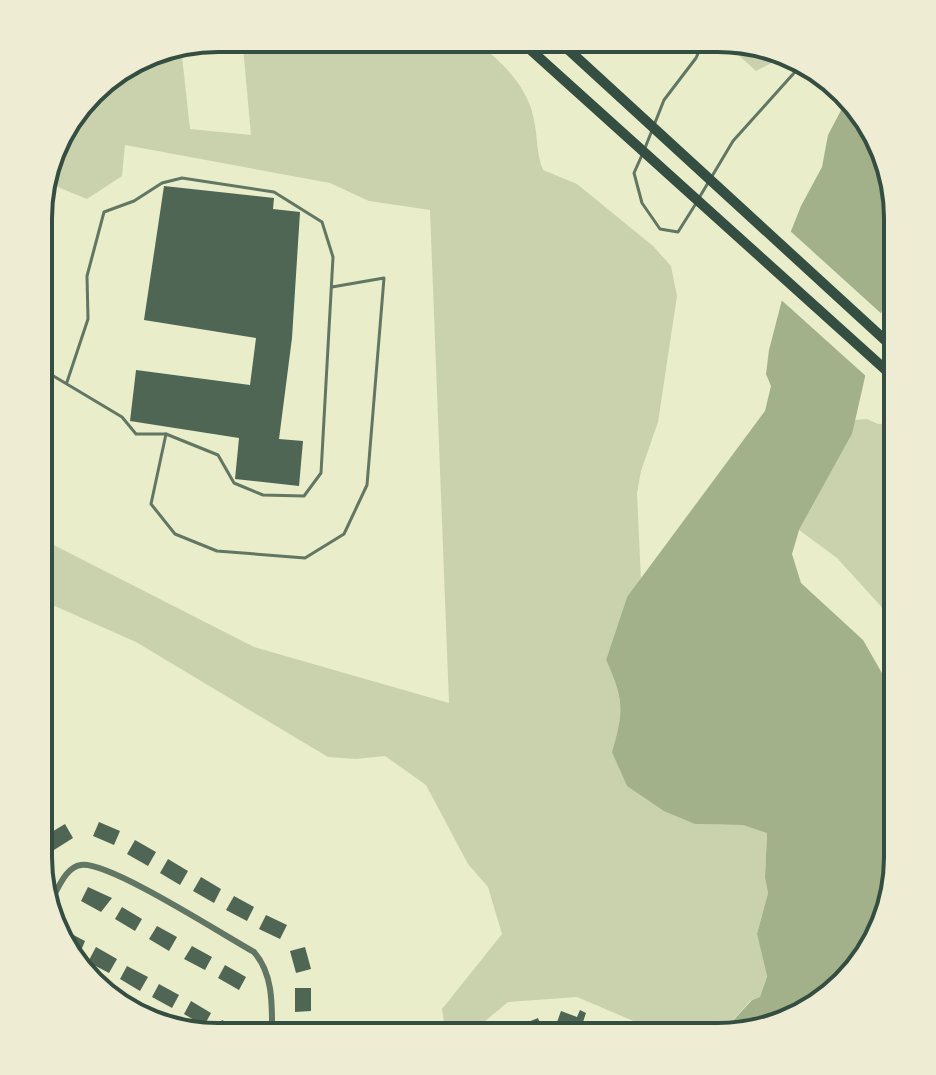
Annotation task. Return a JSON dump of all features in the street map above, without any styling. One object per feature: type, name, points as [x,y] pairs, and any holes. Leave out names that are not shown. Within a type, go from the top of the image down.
[{"type":"highway","points":[[533,52],[884,368]]},
{"type":"highway","points":[[571,52],[884,339]]},
{"type":"street","points":[[56,892],[69,870],[79,865],[95,866],[128,880],[254,952],[263,962],[269,978],[271,1023]]},
{"type":"lane","points":[[699,52],[664,100],[634,173],[642,203],[660,229],[678,232],[733,141],[795,72]]},
{"type":"lane","points":[[52,374],[122,417],[136,434],[166,434],[218,455],[234,483],[263,495],[304,496],[321,473],[333,257],[322,222],[274,192],[182,178],[162,183],[134,201],[104,212],[87,276],[88,319],[67,382]]},
{"type":"lane","points":[[166,434],[151,504],[175,534],[217,551],[305,558],[344,534],[367,485],[384,278],[331,288]]},
{"type":"shaded area","points":[[243,52],[488,52],[505,67],[526,97],[534,120],[543,170],[577,184],[653,246],[671,266],[677,296],[658,422],[641,471],[637,493],[641,581],[627,597],[606,660],[620,705],[619,726],[612,752],[695,824],[743,825],[767,832],[765,878],[768,893],[757,934],[767,975],[760,997],[751,1000],[731,1023],[638,1023],[577,997],[508,1002],[483,1023],[444,1023],[442,1009],[502,934],[488,887],[468,864],[426,785],[385,756],[356,759],[328,757],[136,642],[52,605],[52,544],[254,647],[449,703],[430,210],[369,201],[330,183],[125,145],[122,176],[87,199],[55,186],[69,145],[86,117],[101,101],[135,74],[182,56],[190,129],[251,135]]},
{"type":"shaded area","points":[[736,53],[773,62],[756,71]]},
{"type":"shaded area","points":[[842,108],[862,135],[878,175],[884,218],[884,306],[878,320],[852,434],[799,530],[792,554],[801,583],[863,640],[884,677],[884,867],[881,889],[867,930],[843,966],[801,1001],[761,1017],[731,1023],[752,1000],[760,997],[767,976],[757,934],[768,893],[765,878],[767,833],[743,825],[695,824],[664,811],[627,786],[612,752],[619,726],[620,705],[606,660],[627,597],[765,411],[771,386],[766,374],[769,350],[783,296],[787,241],[822,167],[828,135]]},
{"type":"shaded area","points":[[867,419],[884,424],[884,610],[837,558],[799,530],[852,434],[854,420]]},
{"type":"pier","points":[[788,229],[884,316],[868,378],[778,297],[779,269]]},
{"type":"building","points":[[164,186],[274,198],[273,209],[300,212],[292,338],[279,439],[303,441],[299,486],[235,479],[239,438],[130,421],[136,370],[250,385],[256,338],[144,320]]},
{"type":"building","points":[[99,822],[120,831],[114,845],[93,836]]},
{"type":"building","points":[[65,824],[73,838],[54,850],[52,832]]},
{"type":"building","points":[[135,840],[156,852],[148,866],[127,854]]},
{"type":"building","points":[[168,859],[188,871],[180,885],[160,873]]},
{"type":"building","points":[[201,877],[221,889],[214,903],[193,891]]},
{"type":"building","points":[[88,887],[112,898],[101,912],[81,901]]},
{"type":"building","points":[[234,896],[254,907],[247,921],[226,910]]},
{"type":"building","points":[[122,907],[142,919],[135,931],[115,919]]},
{"type":"building","points":[[266,915],[287,925],[280,939],[259,929]]},
{"type":"building","points":[[157,926],[177,937],[169,951],[149,939]]},
{"type":"building","points":[[71,934],[85,941],[81,951]]},
{"type":"building","points":[[192,946],[212,957],[205,970],[184,959]]},
{"type":"building","points":[[96,947],[117,959],[109,973],[89,961]]},
{"type":"building","points":[[305,947],[311,969],[296,973],[290,951]]},
{"type":"building","points":[[225,965],[246,977],[239,990],[218,978]]},
{"type":"building","points":[[127,966],[148,977],[140,991],[120,979]]},
{"type":"building","points":[[159,984],[179,995],[172,1008],[152,997]]},
{"type":"building","points":[[295,988],[311,988],[311,1011],[295,1012]]},
{"type":"building","points":[[191,1001],[211,1013],[206,1023],[197,1022],[184,1014]]},
{"type":"building","points":[[580,1010],[586,1013],[583,1023],[557,1023],[561,1011],[577,1017]]}]
